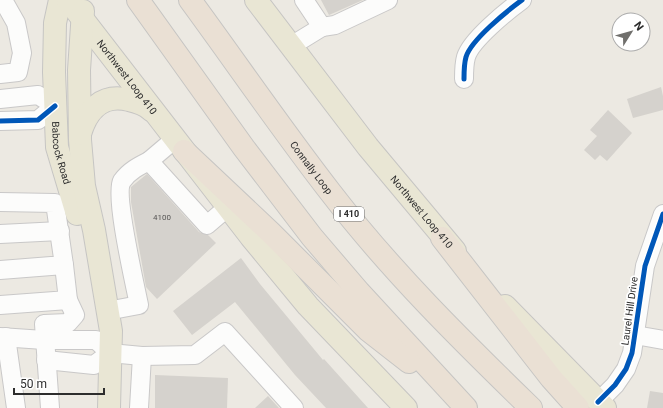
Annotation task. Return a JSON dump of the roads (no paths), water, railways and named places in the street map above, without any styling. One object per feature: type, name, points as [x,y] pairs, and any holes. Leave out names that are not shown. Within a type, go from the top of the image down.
[{"type":"highway","points":[[138,0],[244,148],[312,237],[359,292],[464,406]]},
{"type":"highway","name":"Connally Loop","points":[[190,0],[331,193],[384,257],[460,339],[531,408]]},
{"type":"highway","points":[[180,145],[368,330],[464,406]]},
{"type":"highway","points":[[442,238],[550,378],[578,408]]},
{"type":"main road","name":"Babcock Road","points":[[60,0],[55,24],[55,106],[57,146],[79,219],[101,276]]},
{"type":"main road","name":"Northwest Loop 410","points":[[68,0],[83,9],[161,120],[228,207],[308,306],[406,408]]},
{"type":"main road","name":"Northwest Loop 410","points":[[256,0],[368,147],[442,238],[538,341],[601,405]]},
{"type":"main road","name":"Babcock Road","points":[[83,9],[79,106],[80,135],[84,186],[94,230],[111,331],[109,408]]},
{"type":"main road","points":[[80,135],[84,119],[90,111],[107,100],[120,97],[146,105],[161,120]]},
{"type":"street","points":[[3,0],[16,23],[22,53],[18,72],[21,96]]},
{"type":"street","points":[[304,0],[322,27]]},
{"type":"street","points":[[291,46],[322,27],[334,25],[388,0]]},
{"type":"street","points":[[464,79],[466,57],[470,50],[488,29],[522,0]]},
{"type":"street","points":[[0,74],[18,72]]},
{"type":"street","points":[[0,99],[38,95],[55,106],[79,106]]},
{"type":"street","points":[[0,121],[38,120],[55,106]]},
{"type":"street","points":[[107,311],[139,305],[126,238],[120,191],[121,182],[134,169],[180,145]]},
{"type":"street","points":[[149,161],[207,225],[228,207]]},
{"type":"street","points":[[0,202],[55,203],[60,231],[68,300],[75,315],[68,322],[44,324],[50,408]]},
{"type":"street","name":"Laurel Hill Drive","points":[[601,405],[626,369],[632,353],[645,266],[663,214]]},
{"type":"street","points":[[0,234],[60,231]]},
{"type":"street","points":[[0,270],[64,265]]},
{"type":"street","points":[[0,305],[68,300]]},
{"type":"street","points":[[16,408],[3,337],[44,340],[96,340],[110,353],[142,356],[195,355],[225,332],[294,408]]},
{"type":"street","points":[[635,335],[663,340]]},
{"type":"street","points":[[46,360],[94,365],[110,353]]},
{"type":"street","points":[[139,408],[142,356]]}]
